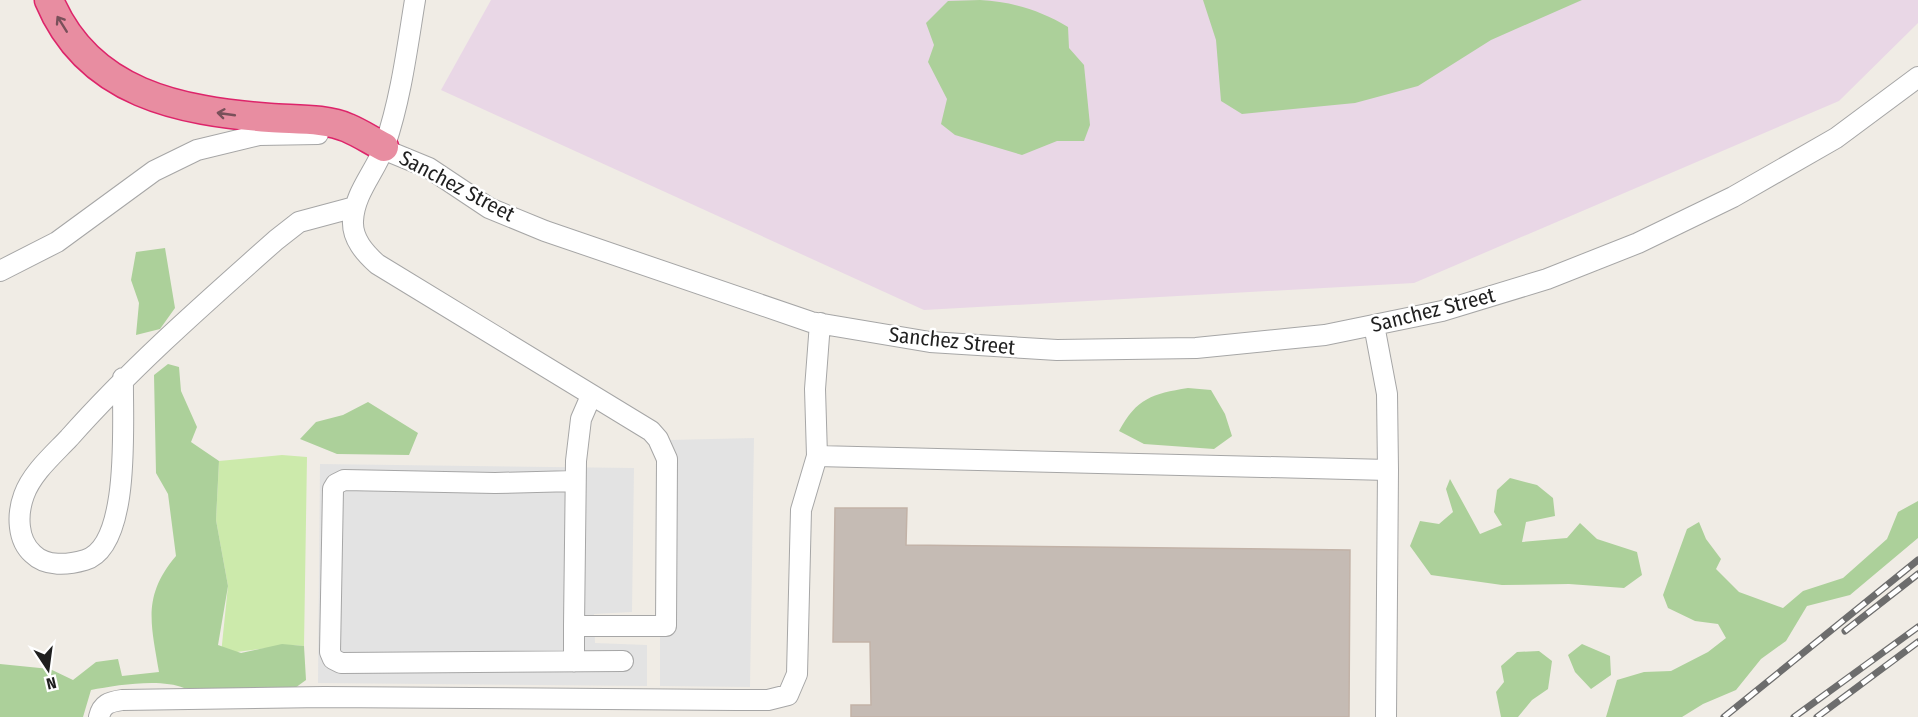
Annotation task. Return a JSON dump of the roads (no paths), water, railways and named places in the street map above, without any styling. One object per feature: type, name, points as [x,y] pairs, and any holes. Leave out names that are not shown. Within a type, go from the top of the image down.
[{"type":"highway","points":[[49,0],[67,32],[83,52],[103,71],[136,92],[184,107],[346,127],[384,147]]},
{"type":"street","points":[[415,0],[401,90],[384,147],[355,207],[352,224],[356,238],[364,252],[377,264],[651,431],[658,439],[667,459],[666,626],[574,626]]},
{"type":"street","name":"Sanchez Street","points":[[0,271],[57,242],[153,171],[197,150],[259,135],[299,133],[337,135],[384,147],[429,168],[489,208],[545,231],[820,323],[930,342],[1058,350],[1196,348],[1325,335],[1442,311],[1548,279],[1638,243],[1733,197],[1836,138],[1918,77]]},
{"type":"street","points":[[123,378],[121,476],[118,508],[111,532],[102,550],[87,560],[68,564],[48,563],[33,555],[21,537],[19,517],[24,495],[35,475],[123,378],[299,222],[355,207]]},
{"type":"street","points":[[99,717],[101,708],[108,703],[122,699],[347,697],[768,700],[788,695],[797,674],[801,510],[817,456],[815,389],[820,323]]},
{"type":"street","points":[[1374,325],[1387,394],[1386,717]]},
{"type":"street","points":[[574,662],[575,482],[578,436],[591,396]]},
{"type":"street","points":[[817,456],[1388,470]]},
{"type":"street","points":[[575,482],[344,480],[336,484],[333,489],[330,652],[333,658],[341,663],[623,661]]},
{"type":"railway","points":[[1724,717],[1918,560]]},
{"type":"railway","points":[[1845,631],[1918,574]]},
{"type":"railway","points":[[1794,717],[1918,627]]},
{"type":"railway","points":[[1817,717],[1918,642]]}]
